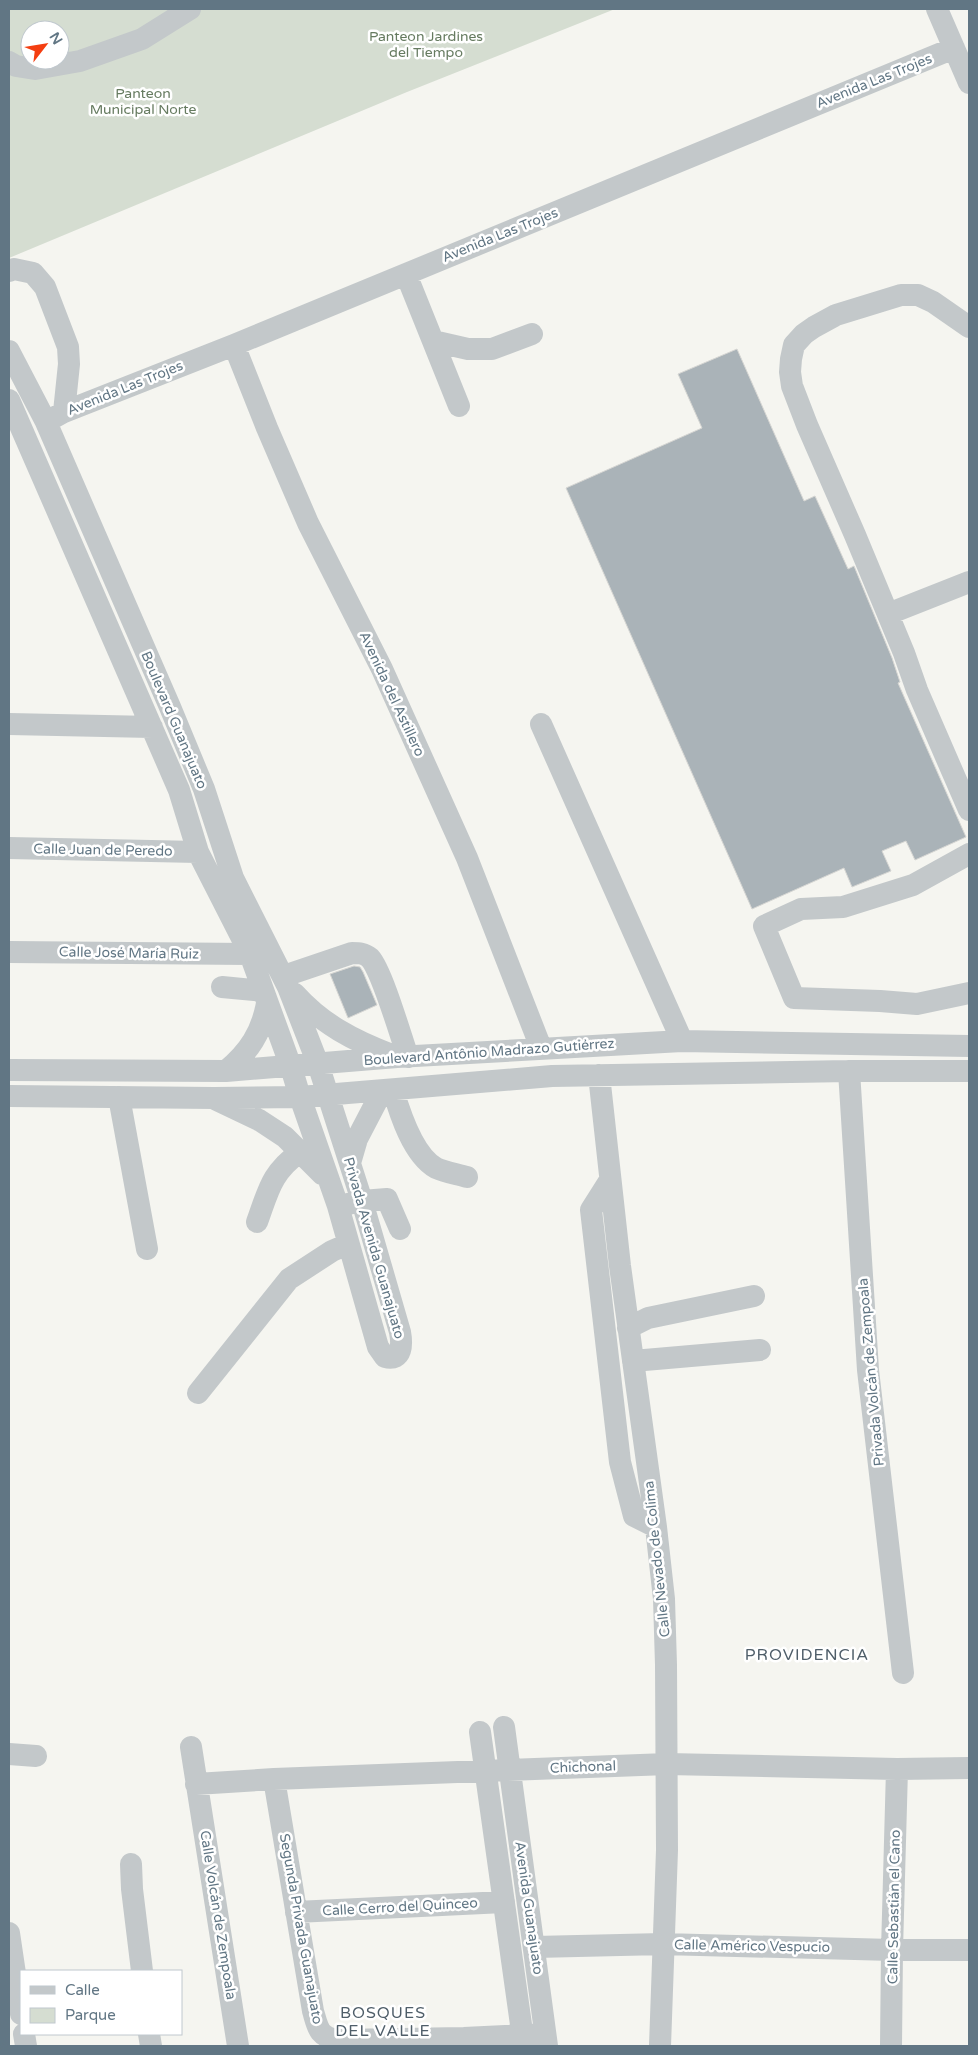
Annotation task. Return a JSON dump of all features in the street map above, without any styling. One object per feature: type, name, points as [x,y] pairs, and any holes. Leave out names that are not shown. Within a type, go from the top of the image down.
[{"type":"street","points":[[9,62],[16,66],[35,69],[80,61],[142,39],[190,9]]},
{"type":"street","points":[[937,9],[969,83]]},
{"type":"street","name":"Avenida Las Trojes","points":[[55,417],[954,48]]},
{"type":"street","points":[[9,271],[14,269],[33,274],[46,287],[68,347],[69,364],[55,417]]},
{"type":"street","points":[[406,274],[459,406]]},
{"type":"street","points":[[969,327],[932,302],[918,295],[901,294],[836,315],[814,327],[804,334],[794,346],[790,358],[792,386],[804,417],[969,810]]},
{"type":"street","points":[[433,341],[468,349],[492,349],[532,334]]},
{"type":"street","name":"Avenida del Astillero","points":[[234,345],[308,523],[382,669],[468,858],[541,1048]]},
{"type":"street","name":"Boulevard Guanajuato","points":[[9,351],[55,417],[204,789],[233,878],[286,981],[328,1094]]},
{"type":"street","name":"Boulevard Guanajuato","points":[[9,400],[179,790],[198,852],[250,954],[292,1067],[300,1097]]},
{"type":"street","points":[[888,614],[969,582]]},
{"type":"street","points":[[9,724],[152,727]]},
{"type":"street","points":[[541,724],[682,1041]]},
{"type":"street","name":"Calle Juan de Peredo","points":[[9,848],[198,852]]},
{"type":"street","points":[[969,854],[912,884],[843,908],[801,909],[764,926],[794,998],[917,1004],[969,993]]},
{"type":"street","name":"Calle José María Ruiz","points":[[9,952],[250,954]]},
{"type":"street","points":[[352,952],[368,956],[379,975],[403,1057],[368,1046],[334,1029],[318,1017],[286,981],[352,952]]},
{"type":"street","points":[[222,987],[265,997],[265,1018],[253,1042],[236,1063],[226,1071]]},
{"type":"street","name":"Boulevard Antônio Madrazo Gutiérrez","points":[[9,1070],[226,1071],[403,1057],[682,1041],[969,1046]]},
{"type":"street","name":"Boulevard Antônio Madrazo Gutiérrez","points":[[9,1096],[300,1097],[552,1076],[849,1071],[969,1072]]},
{"type":"street","name":"Privada Volcán de Zempoala","points":[[849,1071],[868,1370],[903,1673]]},
{"type":"street","name":"Calle Nevado de Colima","points":[[599,1075],[628,1328],[656,1527],[664,1600],[667,1764],[660,2046]]},
{"type":"street","points":[[350,1163],[357,1139],[388,1090]]},
{"type":"street","points":[[388,1090],[422,1156],[436,1168],[467,1177]]},
{"type":"street","name":"Privada Avenida Guanajuato","points":[[300,1097],[338,1206],[378,1347],[385,1357],[395,1357],[401,1349],[400,1332],[362,1200],[328,1094]]},
{"type":"street","points":[[118,1097],[147,1249]]},
{"type":"street","points":[[214,1098],[273,1128],[301,1151],[329,1182]]},
{"type":"street","points":[[257,1222],[272,1182],[285,1163],[301,1151]]},
{"type":"street","points":[[610,1180],[591,1210],[620,1462],[634,1516],[656,1527]]},
{"type":"street","points":[[338,1206],[362,1200],[387,1199],[400,1229]]},
{"type":"street","points":[[198,1393],[289,1279],[332,1251],[348,1244]]},
{"type":"street","points":[[628,1328],[648,1318],[754,1296]]},
{"type":"street","points":[[633,1361],[760,1350]]},
{"type":"street","points":[[504,1727],[509,1770]]},
{"type":"street","points":[[480,1732],[484,1771]]},
{"type":"street","points":[[191,1747],[196,1784]]},
{"type":"street","points":[[9,1754],[36,1756]]},
{"type":"street","name":"Chichonal","points":[[196,1784],[274,1778],[667,1764],[897,1769],[969,1768]]},
{"type":"street","name":"Calle Sebastián el Cano","points":[[891,2046],[897,1769]]},
{"type":"street","name":"Avenida Guanajuato","points":[[509,1770],[535,1947],[546,2040]]},
{"type":"street","name":"Avenida Guanajuato","points":[[484,1771],[524,2041]]},
{"type":"street","name":"Segunda Privada Guanajuato","points":[[274,1778],[313,2010],[320,2032],[326,2038],[337,2040],[546,2040]]},
{"type":"street","name":"Calle Volcán de Zempoala","points":[[196,1784],[238,2046]]},
{"type":"street","points":[[131,1864],[132,1889],[142,1970]]},
{"type":"street","name":"Calle Cerro del Quinceo","points":[[296,1912],[504,1902]]},
{"type":"street","points":[[9,1933],[20,2007]]},
{"type":"street","name":"Calle Américo Vespucio","points":[[535,1947],[663,1944],[892,1950],[969,1950]]},
{"type":"green space","name":"Panteon Municipal Norte","points":[[9,9],[615,9],[407,92],[9,258]]},
{"type":"building","points":[[737,349],[804,501],[815,496],[848,569],[854,566],[892,658],[900,682],[898,683],[966,837],[915,860],[906,841],[882,851],[891,871],[852,887],[844,868],[752,909],[566,488],[702,428],[678,374]]},
{"type":"building","points":[[354,966],[360,967],[363,972],[377,1005],[348,1018],[330,974]]},
{"type":"district","name":"PROVIDENCIA","points":[[807,1655]]},
{"type":"district","name":"BOSQUES DEL VALLE","points":[[383,2022]]},
{"type":"park label","name":"Panteon Jardines del Tiempo","points":[[426,44]]}]
